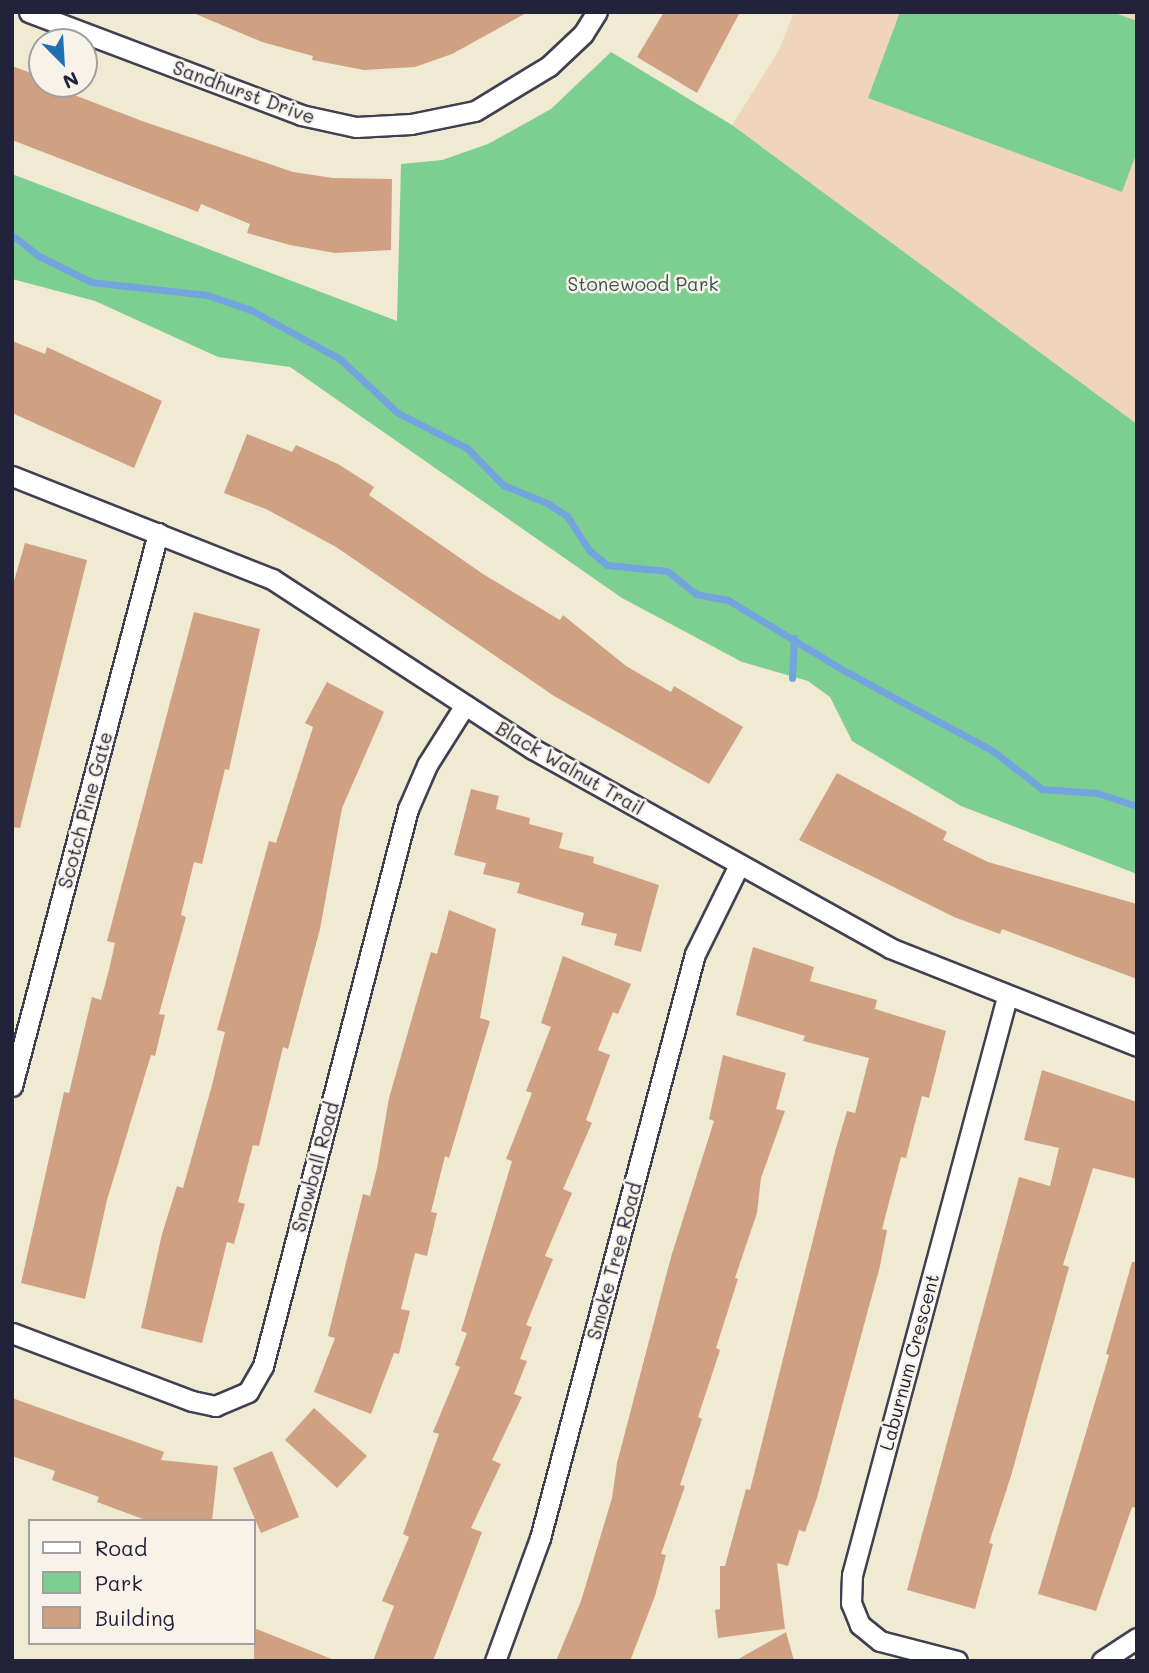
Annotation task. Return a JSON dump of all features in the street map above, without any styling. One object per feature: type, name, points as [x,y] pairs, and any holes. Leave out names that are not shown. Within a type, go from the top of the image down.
[{"type":"street","name":"Sandhurst Drive","points":[[29,12],[301,116],[356,127],[411,124],[475,111],[550,66],[583,34],[597,12]]},
{"type":"street","name":"Black Walnut Trail","points":[[12,476],[272,579],[533,749],[890,948],[1007,997],[1137,1046]]},
{"type":"street","name":"Scotch Pine Gate","points":[[12,1086],[158,534]]},
{"type":"street","name":"Snowball Road","points":[[12,1333],[192,1401],[215,1406],[248,1392],[263,1366],[408,809],[427,765],[465,705]]},
{"type":"street","name":"Smoke Tree Road","points":[[495,1661],[540,1538],[695,954],[739,865]]},
{"type":"street","name":"Laburnum Crescent","points":[[957,1661],[880,1641],[860,1625],[851,1603],[852,1575],[1007,997]]},
{"type":"street","points":[[1102,1661],[1137,1638]]},
{"type":"shaded area","points":[[794,12],[1137,12],[1137,424],[732,125],[779,50]]},
{"type":"green space","points":[[900,12],[1112,12],[1137,21],[1137,152],[1122,192],[868,98]]},
{"type":"green space","name":"Stonewood Park","points":[[611,52],[732,125],[1137,424],[1137,874],[961,806],[852,741],[830,697],[808,681],[742,662],[622,598],[290,367],[218,357],[95,301],[12,279],[12,174],[397,321],[401,164],[442,160],[488,144],[551,109]]},
{"type":"building","points":[[191,12],[528,12],[452,54],[415,67],[364,70],[312,60],[313,56],[262,42]]},
{"type":"building","points":[[664,12],[740,12],[697,93],[637,57]]},
{"type":"building","points":[[12,66],[28,72],[28,98],[82,98],[293,172],[333,178],[392,179],[391,250],[335,253],[290,245],[247,233],[250,224],[201,204],[198,212],[12,140]]},
{"type":"building","points":[[12,341],[45,354],[47,347],[162,401],[134,468],[12,413]]},
{"type":"building","points":[[247,434],[292,452],[296,445],[338,464],[374,487],[369,495],[483,574],[560,620],[563,615],[626,666],[671,692],[674,686],[743,727],[709,784],[554,696],[336,547],[266,509],[224,493]]},
{"type":"building","points":[[25,543],[87,560],[20,828],[12,827],[12,588]]},
{"type":"building","points":[[194,612],[260,629],[229,770],[225,769],[202,864],[194,862],[181,915],[186,917],[159,1014],[165,1015],[155,1056],[151,1055],[107,1200],[85,1299],[21,1283],[64,1092],[69,1093],[92,997],[101,1000],[109,970],[115,943],[107,941]]},
{"type":"building","points":[[327,682],[384,712],[342,808],[320,929],[288,1049],[283,1047],[259,1146],[253,1145],[238,1202],[245,1204],[234,1244],[227,1242],[202,1343],[141,1328],[162,1234],[177,1186],[183,1188],[211,1089],[225,1032],[217,1030],[269,841],[276,843],[313,727],[305,723]]},
{"type":"building","points":[[837,773],[947,832],[943,840],[988,862],[1137,904],[1137,979],[1002,929],[1000,934],[954,917],[799,840]]},
{"type":"building","points":[[471,789],[499,796],[496,809],[530,818],[529,824],[563,833],[559,848],[594,857],[593,863],[659,885],[641,952],[614,945],[617,934],[581,925],[584,913],[517,893],[520,883],[483,874],[486,863],[454,855]]},
{"type":"building","points":[[449,910],[496,929],[480,1018],[490,1021],[449,1158],[445,1156],[431,1212],[437,1213],[427,1256],[415,1253],[401,1309],[410,1311],[399,1354],[394,1353],[371,1414],[314,1392],[335,1338],[328,1336],[363,1194],[370,1196],[389,1098],[431,952],[437,954]]},
{"type":"building","points":[[753,947],[814,967],[810,981],[877,1000],[875,1009],[946,1031],[929,1098],[922,1096],[906,1158],[901,1157],[882,1229],[887,1230],[880,1266],[817,1498],[805,1532],[799,1530],[788,1566],[777,1563],[785,1629],[718,1638],[715,1610],[720,1609],[720,1566],[725,1566],[746,1489],[750,1490],[836,1148],[847,1111],[855,1113],[869,1058],[803,1041],[805,1036],[736,1015]]},
{"type":"building","points":[[563,956],[631,984],[618,1014],[613,1012],[598,1050],[610,1055],[586,1120],[592,1123],[563,1189],[572,1193],[545,1256],[553,1259],[526,1325],[532,1327],[520,1359],[527,1361],[514,1394],[522,1397],[492,1460],[501,1464],[471,1528],[482,1532],[433,1661],[373,1661],[394,1606],[382,1601],[409,1537],[403,1534],[439,1434],[433,1432],[460,1367],[455,1365],[467,1333],[461,1331],[512,1161],[506,1159],[532,1093],[526,1091],[551,1027],[541,1023]]},
{"type":"building","points":[[723,1055],[786,1073],[776,1109],[785,1111],[761,1178],[757,1213],[735,1278],[738,1279],[716,1348],[720,1350],[698,1417],[702,1419],[680,1485],[685,1486],[661,1554],[666,1555],[655,1596],[630,1661],[556,1661],[581,1601],[612,1498],[617,1463],[671,1257],[714,1121],[709,1119]]},
{"type":"building","points":[[1042,1070],[1137,1102],[1137,1179],[1093,1168],[1063,1265],[1069,1267],[1011,1476],[989,1543],[993,1544],[975,1609],[907,1590],[1019,1177],[1050,1186],[1059,1148],[1024,1140]]},
{"type":"building","points":[[1132,1262],[1137,1262],[1137,1508],[1132,1507],[1096,1611],[1038,1594],[1109,1355],[1106,1354]]},
{"type":"building","points":[[12,1398],[164,1452],[161,1460],[218,1466],[212,1519],[143,1519],[97,1502],[99,1497],[52,1480],[55,1471],[12,1456]]},
{"type":"building","points":[[314,1408],[367,1456],[337,1488],[285,1440]]},
{"type":"building","points":[[272,1451],[299,1517],[261,1533],[233,1468]]},
{"type":"building","points":[[256,1629],[334,1660],[333,1661],[254,1661]]},
{"type":"building","points":[[786,1632],[794,1661],[735,1661]]},
{"type":"waterway","points":[[12,235],[39,256],[91,282],[207,295],[251,310],[340,359],[398,413],[467,448],[503,485],[547,503],[567,516],[589,550],[607,565],[667,571],[696,594],[728,600],[845,671],[993,751],[1042,789],[1097,793],[1137,806]]},
{"type":"waterway","points":[[792,678],[794,638]]}]
